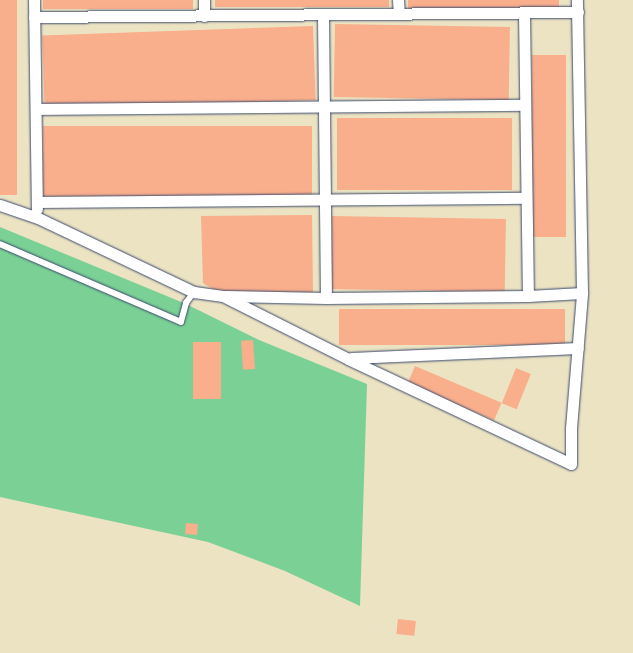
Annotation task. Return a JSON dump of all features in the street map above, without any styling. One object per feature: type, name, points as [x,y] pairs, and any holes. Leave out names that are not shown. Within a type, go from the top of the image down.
[{"type":"street","points":[[34,0],[38,218]]},
{"type":"street","points":[[204,0],[204,16]]},
{"type":"street","points":[[398,0],[399,14]]},
{"type":"street","points":[[223,296],[348,359],[570,464],[571,428],[582,293],[577,0]]},
{"type":"street","points":[[34,17],[578,12]]},
{"type":"street","points":[[524,13],[528,296]]},
{"type":"street","points":[[323,14],[326,298]]},
{"type":"street","points":[[36,109],[525,104]]},
{"type":"street","points":[[37,202],[526,198]]},
{"type":"street","points":[[0,204],[38,218],[194,292],[223,296],[326,298],[528,296],[582,293]]},
{"type":"street","points":[[348,359],[578,348]]},
{"type":"lane","points":[[0,244],[180,322],[186,304],[194,292]]},
{"type":"green space","points":[[0,227],[186,304],[259,340],[367,384],[360,606],[285,571],[208,542],[0,497]]},
{"type":"building","points":[[0,0],[17,0],[17,195],[0,195]]},
{"type":"building","points":[[43,0],[193,0],[193,9],[43,9]]},
{"type":"building","points":[[215,0],[389,0],[389,7],[215,7]]},
{"type":"building","points":[[408,0],[559,0],[559,10],[408,10]]},
{"type":"building","points":[[335,24],[510,27],[509,100],[334,97]]},
{"type":"building","points":[[313,26],[316,100],[45,109],[42,35]]},
{"type":"building","points":[[532,55],[566,55],[566,237],[532,237]]},
{"type":"building","points":[[337,118],[512,118],[512,190],[337,190]]},
{"type":"building","points":[[43,126],[312,126],[312,196],[43,196]]},
{"type":"building","points":[[312,215],[313,292],[219,293],[203,283],[201,216]]},
{"type":"building","points":[[332,216],[506,219],[505,292],[331,289]]},
{"type":"building","points":[[339,309],[565,309],[565,345],[339,345]]},
{"type":"building","points":[[253,340],[255,369],[243,370],[241,341]]},
{"type":"building","points":[[193,342],[221,342],[221,399],[193,399]]},
{"type":"building","points":[[415,366],[502,403],[494,420],[408,383]]},
{"type":"building","points":[[516,368],[531,374],[517,409],[502,403]]},
{"type":"building","points":[[186,523],[198,524],[197,535],[185,534]]},
{"type":"building","points":[[398,619],[416,621],[414,636],[396,634]]}]
